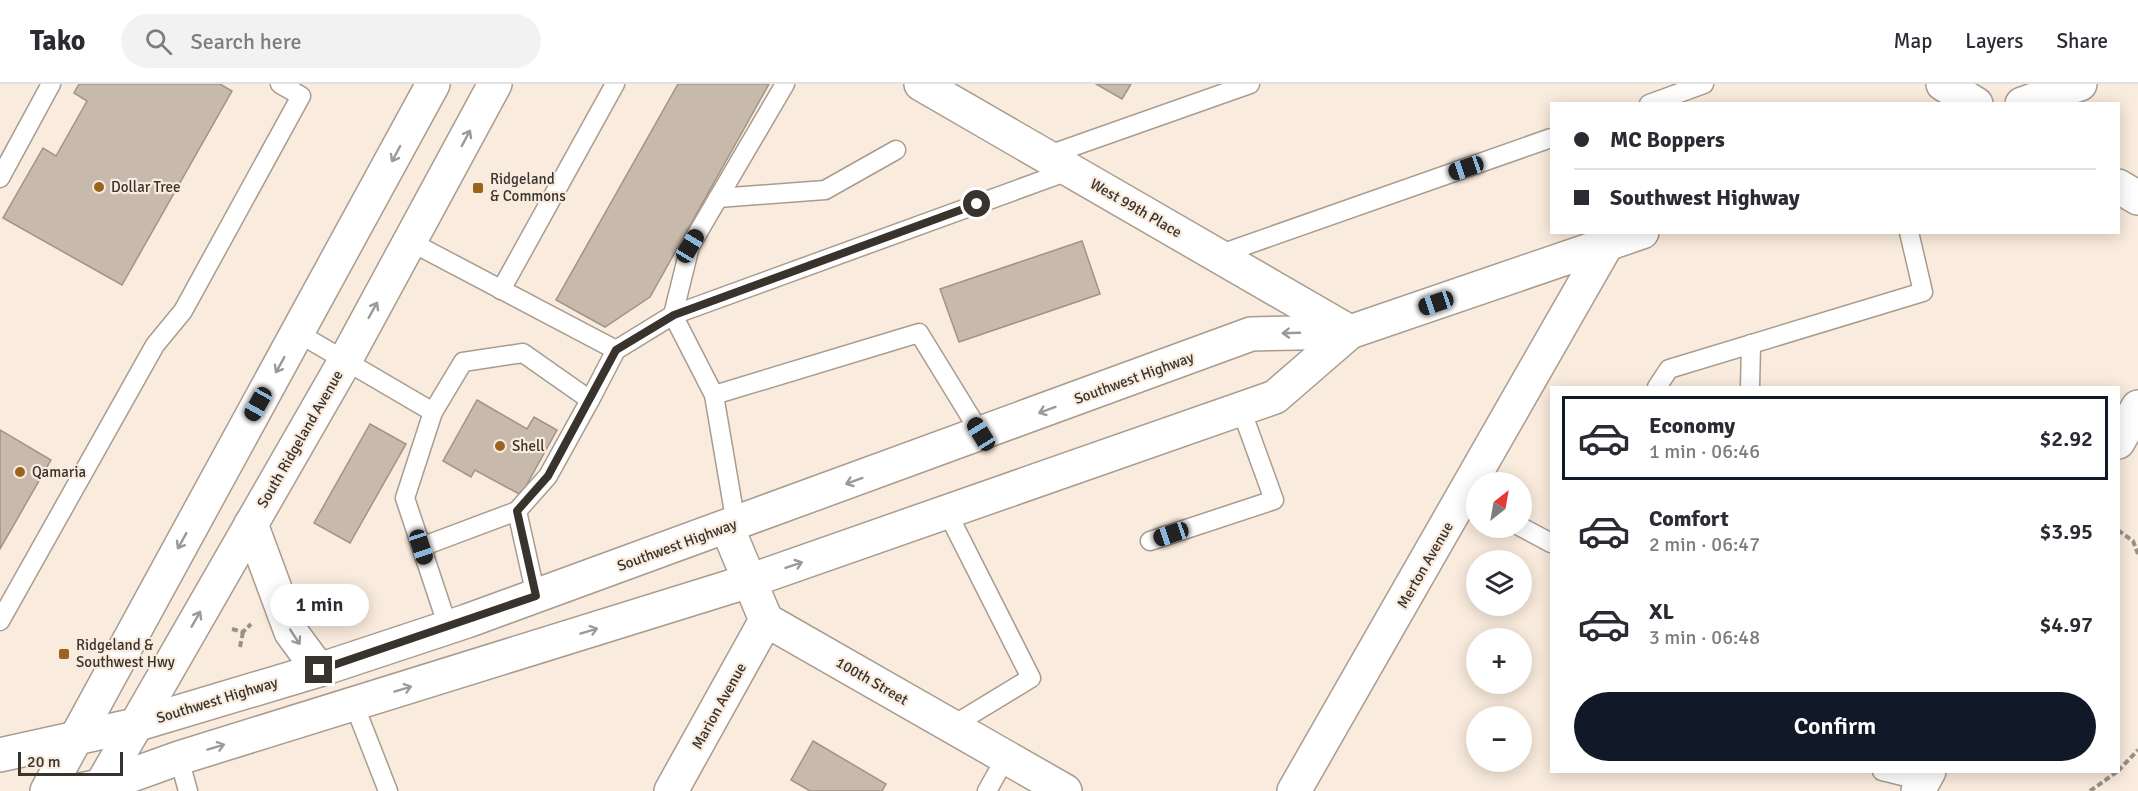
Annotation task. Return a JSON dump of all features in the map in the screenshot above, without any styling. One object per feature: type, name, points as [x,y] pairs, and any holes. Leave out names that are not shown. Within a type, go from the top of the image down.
[{"type":"main road","points":[[47,791],[433,84]]},
{"type":"main road","name":"South Ridgeland Avenue","points":[[92,789],[135,725],[345,361],[495,84]]},
{"type":"main road","name":"West 99th Place","points":[[921,84],[1350,332]]},
{"type":"main road","points":[[1943,84],[1973,102]]},
{"type":"main road","points":[[2028,102],[2080,84]]},
{"type":"main road","points":[[2120,187],[2138,198]]},
{"type":"main road","name":"Southwest Highway","points":[[0,755],[135,725],[319,670],[448,627],[731,526],[1251,334],[1350,332],[1636,234]]},
{"type":"main road","name":"Merton Avenue","points":[[1485,472],[1607,244]]},
{"type":"main road","name":"Southwest Highway","points":[[92,789],[179,758],[749,581],[1275,397],[1350,332]]},
{"type":"main road","name":"Merton Avenue","points":[[1294,791],[1466,506]]},
{"type":"main road","points":[[251,524],[291,632],[319,670]]},
{"type":"main road","points":[[731,526],[749,581],[766,620]]},
{"type":"main road","name":"100th Street","points":[[766,620],[1065,791]]},
{"type":"main road","name":"Marion Avenue","points":[[671,791],[766,620]]},
{"type":"lane","points":[[0,178],[51,84]]},
{"type":"lane","points":[[0,621],[154,345],[183,311],[301,96],[280,84]]},
{"type":"lane","points":[[501,290],[615,84]]},
{"type":"lane","points":[[731,526],[714,395],[674,315],[690,246],[785,84]]},
{"type":"lane","points":[[421,547],[517,511],[548,476],[616,350],[674,315],[1058,163],[1250,84]]},
{"type":"lane","points":[[1654,102],[1704,84]]},
{"type":"lane","points":[[1218,255],[1550,138]]},
{"type":"lane","points":[[718,198],[825,190],[896,150]]},
{"type":"lane","points":[[1658,386],[1669,369],[1923,292],[1909,234]]},
{"type":"lane","points":[[411,242],[616,350]]},
{"type":"lane","points":[[298,333],[433,412]]},
{"type":"lane","points":[[714,395],[919,333],[981,434]]},
{"type":"lane","points":[[1750,386],[1751,344]]},
{"type":"lane","points":[[448,627],[405,498],[433,412],[463,362],[523,353],[590,400]]},
{"type":"lane","points":[[1150,541],[1274,500],[1241,409]]},
{"type":"lane","points":[[517,511],[536,596]]},
{"type":"lane","points":[[947,512],[1031,678],[952,726]]},
{"type":"lane","points":[[1532,533],[1550,542]]},
{"type":"lane","points":[[354,704],[388,791]]},
{"type":"lane","points":[[987,791],[1006,757]]},
{"type":"lane","points":[[179,758],[188,791]]},
{"type":"lane","points":[[1890,773],[1923,781]]},
{"type":"path","points":[[2120,531],[2133,541],[2138,554]]},
{"type":"path","points":[[240,647],[243,632],[252,623]]},
{"type":"path","points":[[231,629],[243,632]]},
{"type":"path","points":[[2120,769],[2138,750]]},
{"type":"path","points":[[2090,791],[2115,773]]},
{"type":"building","name":"Dollar Tree","points":[[79,84],[220,84],[232,91],[122,285],[3,218],[43,148],[56,156],[87,101],[74,93]]},
{"type":"building","points":[[678,84],[769,84],[650,297],[605,327],[556,300]]},
{"type":"building","points":[[1096,84],[1131,84],[1122,99]]},
{"type":"building","points":[[1082,241],[1100,294],[959,342],[940,289]]},
{"type":"building","name":"Shell","points":[[477,400],[527,429],[534,417],[557,430],[521,495],[475,470],[471,477],[443,461]]},
{"type":"building","points":[[370,424],[406,444],[350,543],[314,523]]},
{"type":"building","points":[[0,430],[51,460],[0,549]]},
{"type":"building","points":[[813,741],[886,784],[882,791],[810,791],[791,780]]},
{"type":"place","name":"Dollar Tree","points":[[99,187]]},
{"type":"place","name":"Ridgeland & Commons","points":[[478,188]]},
{"type":"place","name":"Shell","points":[[500,446]]},
{"type":"place","name":"Qamaria","points":[[20,472]]},
{"type":"place","name":"Ridgeland & Southwest Hwy","points":[[64,654]]},
{"type":"route","points":[[319,670],[536,596],[517,511],[548,476],[616,350],[674,315],[977,204]]}]
